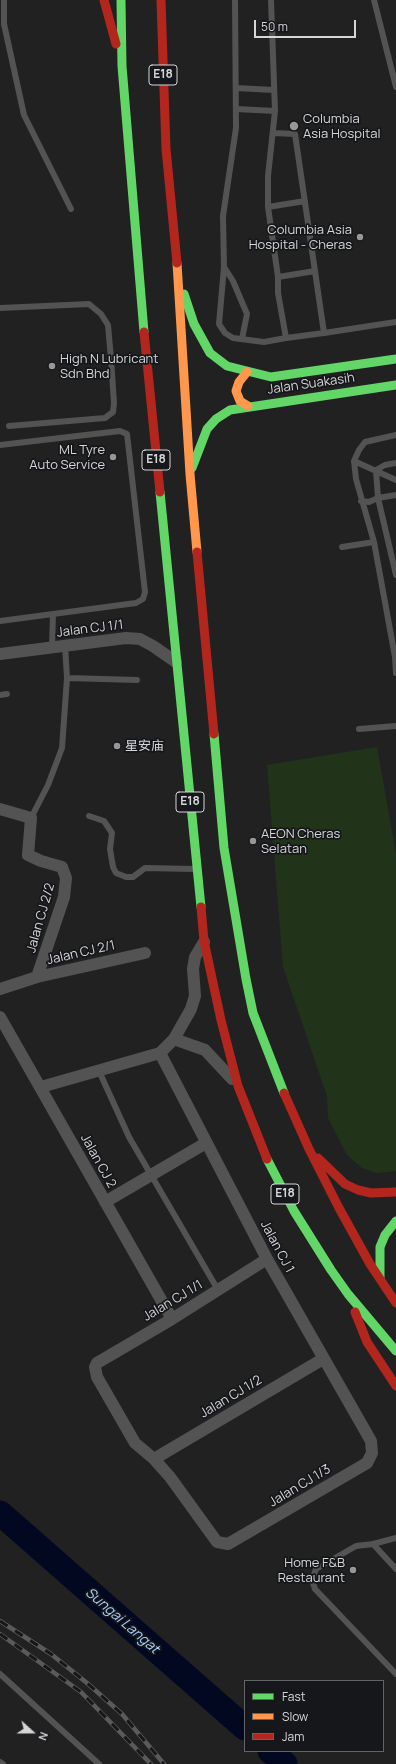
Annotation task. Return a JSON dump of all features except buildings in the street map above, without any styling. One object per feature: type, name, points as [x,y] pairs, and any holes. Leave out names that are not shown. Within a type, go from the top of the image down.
[{"type":"main road","points":[[104,0],[122,66]]},
{"type":"main road","name":"E18","points":[[121,0],[122,66],[137,257],[204,941],[221,1020],[238,1086],[264,1152],[294,1211],[348,1294],[396,1351]]},
{"type":"main road","name":"E18","points":[[161,0],[166,149],[178,279],[190,474],[224,848],[246,979],[253,1012],[278,1082],[309,1149],[339,1208],[396,1303]]},
{"type":"main road","name":"Jalan Suakasih","points":[[178,279],[194,324],[210,353],[227,366],[271,377],[396,359]]},
{"type":"main road","points":[[247,372],[238,382],[236,391],[240,401],[248,406]]},
{"type":"main road","name":"Jalan Suakasih","points":[[190,474],[207,429],[216,419],[230,410],[248,406],[396,385]]},
{"type":"main road","points":[[309,1149],[345,1184],[358,1190],[371,1193],[396,1192]]},
{"type":"main road","points":[[380,1278],[380,1247],[385,1235],[396,1221]]},
{"type":"main road","points":[[348,1294],[367,1342],[396,1386]]},
{"type":"street","name":"Jalan CJ 1/1","points":[[0,654],[126,638],[140,639],[176,662]]},
{"type":"street","points":[[0,809],[32,818]]},
{"type":"street","name":"Jalan CJ 2/2","points":[[32,818],[28,843],[28,854],[41,861],[62,867],[66,878],[64,897],[37,977]]},
{"type":"street","points":[[41,1087],[160,1053],[174,1039],[192,1010],[195,996],[193,969],[196,957],[204,941]]},
{"type":"street","name":"Jalan CJ 2/1","points":[[0,989],[37,977],[145,953]]},
{"type":"street","name":"Jalan CJ 2","points":[[0,1018],[41,1087],[172,1319]]},
{"type":"street","points":[[174,1039],[205,1050],[238,1086]]},
{"type":"street","name":"Jalan CJ 1","points":[[160,1053],[267,1259],[371,1441],[372,1453]]},
{"type":"street","points":[[105,1202],[206,1143]]},
{"type":"street","name":"Jalan CJ 1/1","points":[[154,1460],[135,1443],[124,1426],[97,1377],[95,1367],[97,1363],[172,1319],[267,1259]]},
{"type":"street","name":"Jalan CJ 1/2","points":[[154,1460],[323,1359]]},
{"type":"street","name":"Jalan CJ 1/3","points":[[154,1460],[170,1477],[217,1542],[228,1544],[238,1540],[367,1463],[372,1453]]},
{"type":"lane","points":[[4,0],[4,24],[24,115],[71,209]]},
{"type":"lane","points":[[235,0],[236,128],[223,216],[224,267],[219,324],[225,333],[233,338],[264,342],[396,322]]},
{"type":"lane","points":[[271,0],[275,111],[274,133],[268,176],[268,207],[278,277],[278,293],[286,338]]},
{"type":"lane","points":[[374,0],[396,87]]},
{"type":"lane","points":[[236,88],[274,90]]},
{"type":"lane","points":[[236,109],[275,111]]},
{"type":"lane","points":[[274,133],[295,134],[324,334]]},
{"type":"lane","points":[[268,207],[305,201]]},
{"type":"lane","points":[[224,267],[233,281],[247,314],[242,339]]},
{"type":"lane","points":[[278,277],[315,271]]},
{"type":"lane","points":[[0,308],[89,304],[101,314],[108,325],[114,402],[113,412],[105,418],[8,426]]},
{"type":"lane","points":[[0,445],[120,431],[127,434],[144,592],[143,599],[136,603],[0,620]]},
{"type":"lane","points":[[396,435],[365,442],[358,450],[354,461],[361,501],[374,542],[395,657],[396,673]]},
{"type":"lane","points":[[354,461],[396,480]]},
{"type":"lane","points":[[376,470],[385,465],[396,463]]},
{"type":"lane","points":[[376,470],[378,498],[396,575]]},
{"type":"lane","points":[[361,501],[369,502],[378,498],[396,495]]},
{"type":"lane","points":[[342,547],[374,542]]},
{"type":"lane","points":[[52,647],[53,614]]},
{"type":"lane","points":[[32,818],[48,785],[62,748],[67,678],[65,646]]},
{"type":"lane","points":[[67,678],[137,680]]},
{"type":"lane","points":[[0,695],[7,694]]},
{"type":"lane","points":[[358,729],[396,726]]},
{"type":"lane","points":[[89,816],[104,821],[112,833],[110,849],[113,867],[116,873],[126,877],[134,877],[145,868],[164,867],[197,869]]},
{"type":"lane","points":[[99,1071],[129,1137],[218,1290]]},
{"type":"lane","points":[[396,1538],[373,1544],[356,1546],[316,1569],[312,1580],[314,1589],[396,1674]]},
{"type":"lane","points":[[373,1544],[396,1569]]},
{"type":"lane","points":[[0,1674],[99,1764]]},
{"type":"green space","points":[[377,747],[396,854],[396,1171],[377,1173],[362,1168],[347,1155],[328,1118],[327,1096],[283,967],[267,765]]},
{"type":"waterway","name":"Sungai Langat","points":[[0,1513],[244,1727]]},
{"type":"waterway","name":"Sungai Langat","points":[[271,1752],[285,1764]]},
{"type":"railway","points":[[0,1621],[51,1654],[87,1683],[122,1714],[164,1764]]},
{"type":"railway","points":[[0,1634],[81,1692],[151,1764]]},
{"type":"traffic: fast","points":[[121,0],[122,66],[144,332]]},
{"type":"traffic: fast","points":[[184,294],[194,324],[210,353],[227,366],[271,377],[396,359]]},
{"type":"traffic: fast","points":[[192,468],[207,429],[216,419],[230,410],[396,385]]},
{"type":"traffic: fast","points":[[160,492],[201,907]]},
{"type":"traffic: fast","points":[[214,734],[224,848],[246,979],[253,1013],[284,1093]]},
{"type":"traffic: fast","points":[[267,1159],[294,1211],[331,1270],[348,1294],[396,1351]]},
{"type":"traffic: fast","points":[[380,1278],[380,1247],[385,1235],[396,1221]]},
{"type":"traffic: slow","points":[[177,263],[190,474],[197,552]]},
{"type":"traffic: slow","points":[[247,372],[239,382],[236,391],[240,401],[248,406]]},
{"type":"traffic: jam","points":[[104,0],[116,44]]},
{"type":"traffic: jam","points":[[161,0],[166,149],[177,263]]},
{"type":"traffic: jam","points":[[144,332],[160,492]]},
{"type":"traffic: jam","points":[[197,552],[214,734]]},
{"type":"traffic: jam","points":[[201,907],[204,941],[221,1020],[238,1086],[267,1159]]},
{"type":"traffic: jam","points":[[284,1093],[309,1149],[339,1208],[370,1264],[396,1303]]},
{"type":"traffic: jam","points":[[318,1158],[345,1184],[358,1190],[371,1193],[396,1192]]},
{"type":"traffic: jam","points":[[355,1312],[367,1342],[396,1386]]},
{"type":"place","name":"Columbia Asia Hospital","points":[[294,126]]},
{"type":"place","name":"Columbia Asia Hospital - Cheras","points":[[360,237]]},
{"type":"place","name":"High N Lubricant Sdn Bhd","points":[[52,366]]},
{"type":"place","name":"ML Tyre Auto Service","points":[[113,457]]},
{"type":"place","name":"星安庙","points":[[117,746]]},
{"type":"place","name":"AEON Cheras Selatan","points":[[253,841]]},
{"type":"place","name":"Home F&B Restaurant","points":[[353,1570]]}]
